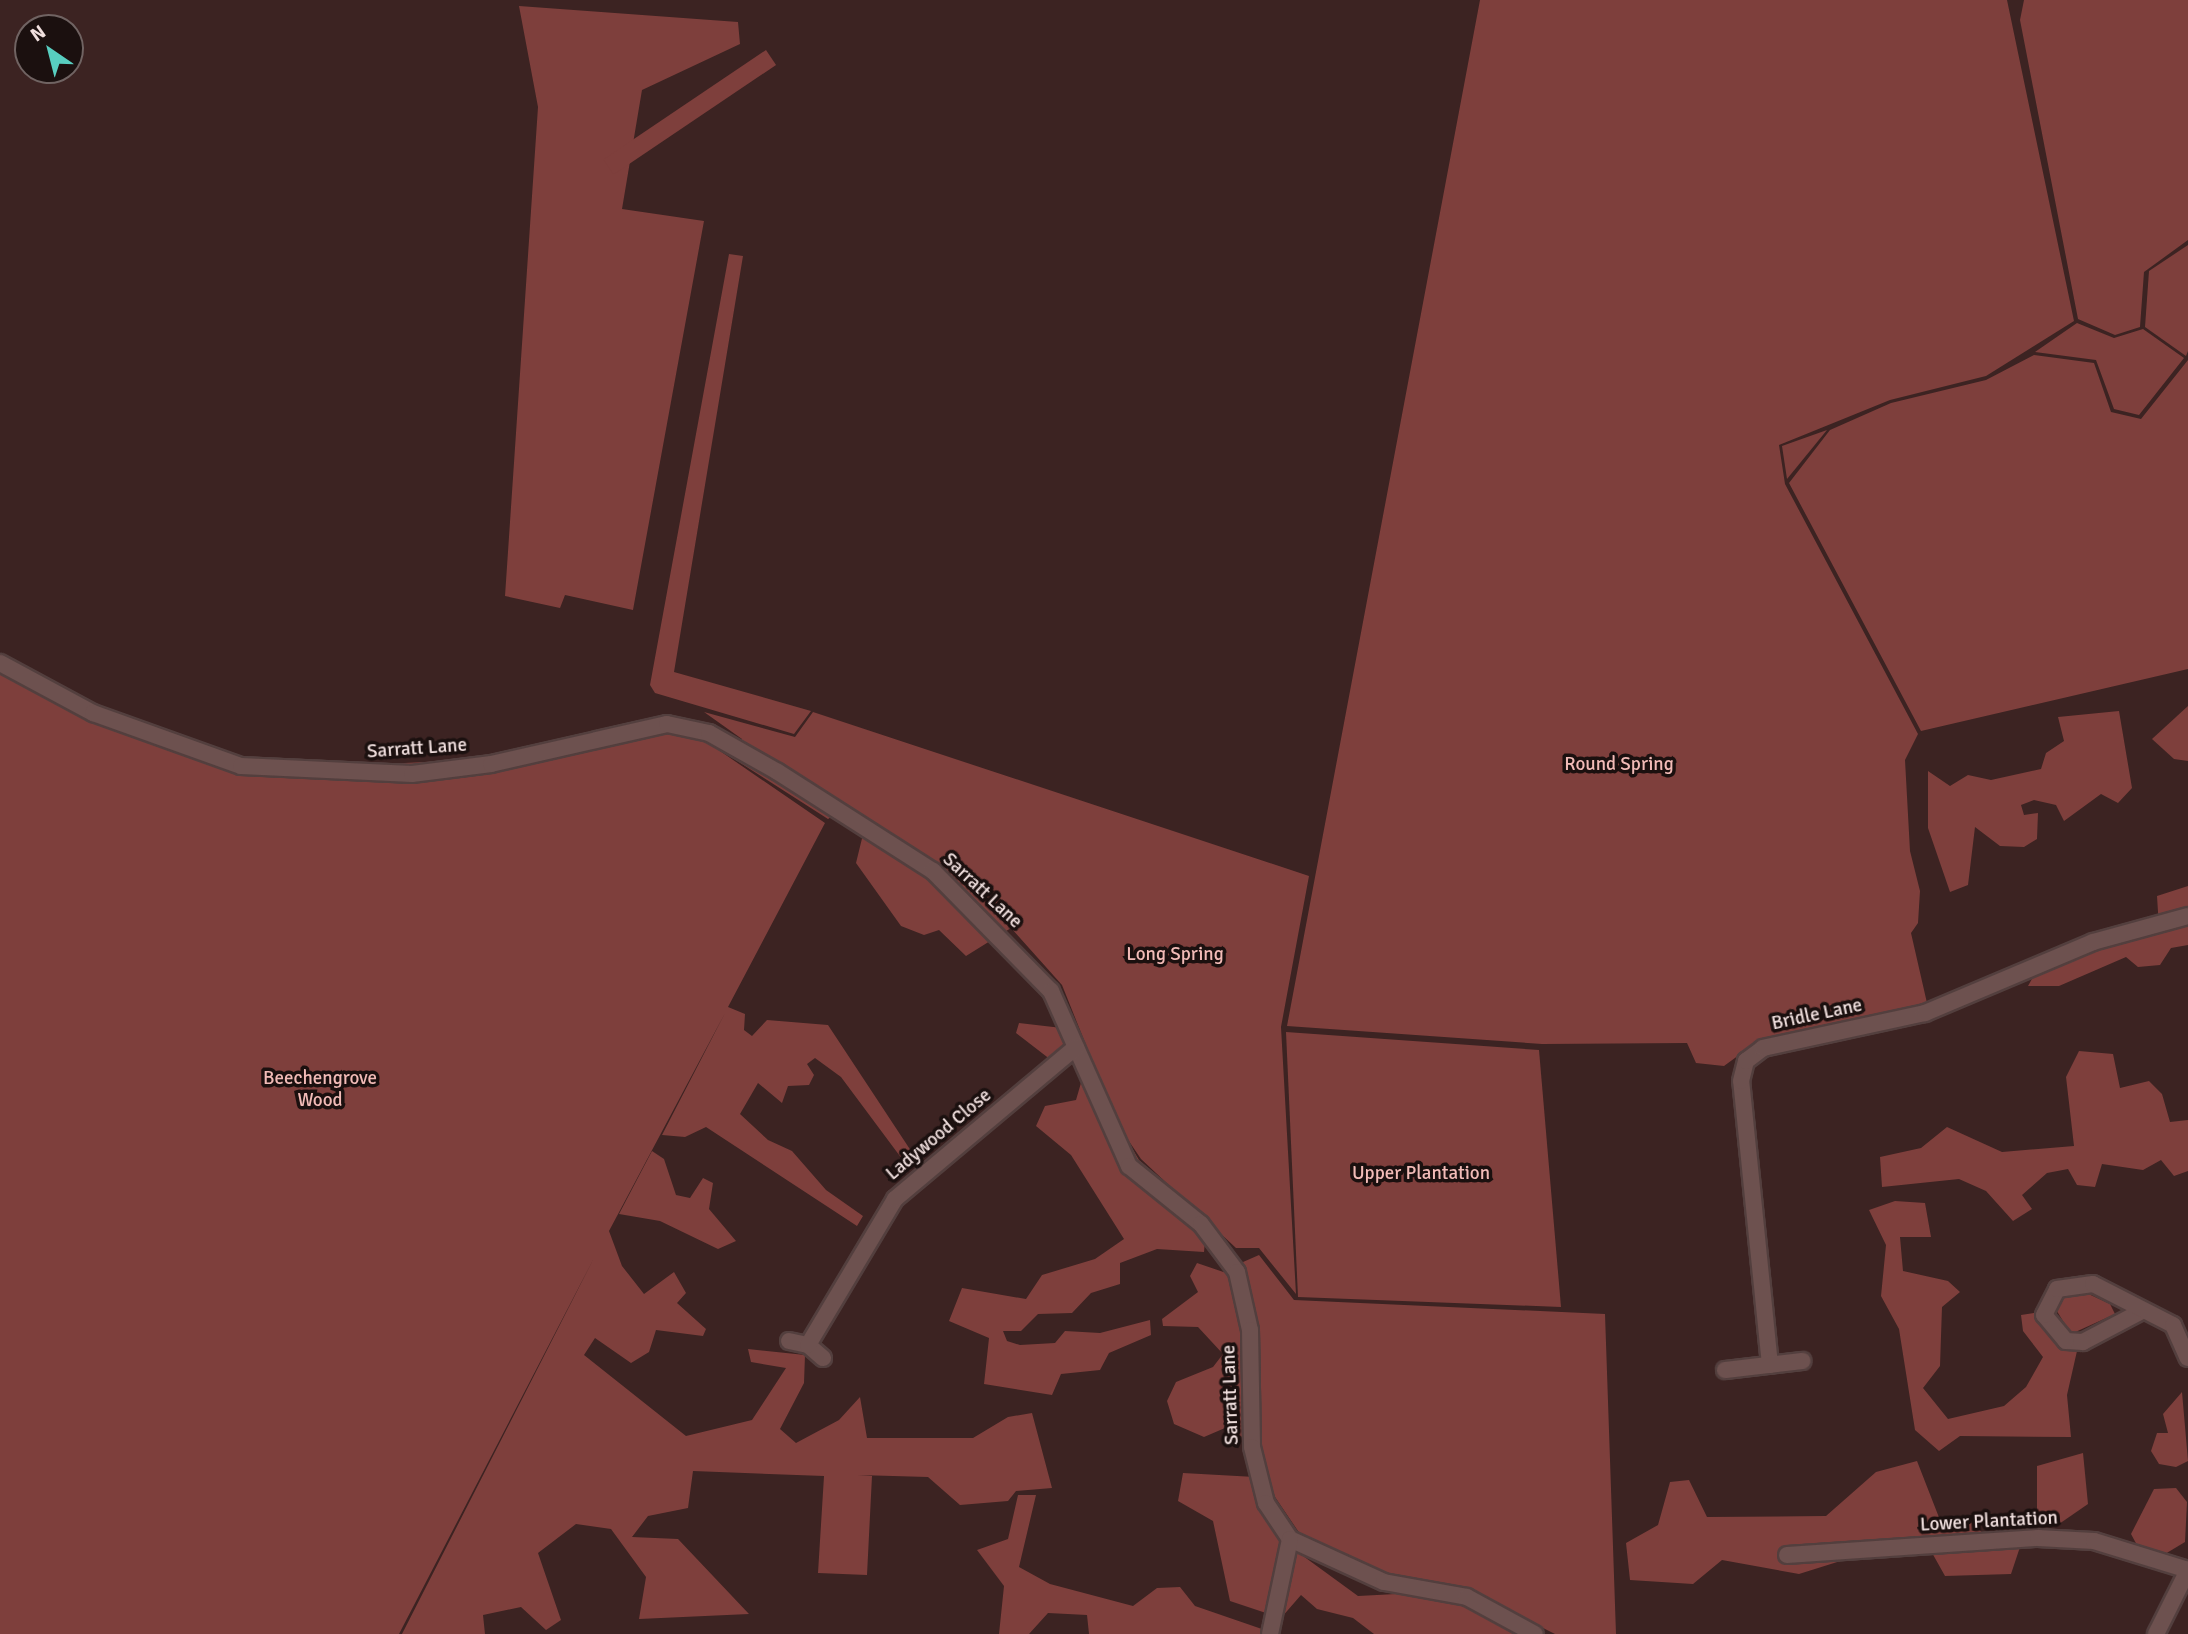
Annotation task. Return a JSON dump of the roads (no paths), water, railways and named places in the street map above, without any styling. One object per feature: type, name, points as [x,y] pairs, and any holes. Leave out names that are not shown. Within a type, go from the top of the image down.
[{"type":"street","name":"Sarratt Lane","points":[[0,663],[93,713],[241,766],[412,774],[491,764],[667,724],[709,733],[933,871],[1051,991],[1129,1167],[1201,1224],[1237,1272],[1250,1330],[1252,1447],[1266,1503],[1290,1539]]},
{"type":"street","name":"Bridle Lane","points":[[1770,1365],[1742,1092],[1746,1061],[1763,1048],[1925,1013],[2093,942],[2188,916]]},
{"type":"street","name":"Ladywood Close","points":[[808,1345],[895,1199],[1076,1047]]},
{"type":"street","points":[[2142,1311],[2083,1342],[2066,1341],[2045,1315],[2057,1289],[2075,1282],[2093,1284],[2173,1325],[2188,1358]]},
{"type":"street","points":[[789,1341],[808,1345],[823,1358]]},
{"type":"street","points":[[1725,1370],[1802,1361]]},
{"type":"street","name":"Lower Plantation","points":[[1787,1555],[2038,1538],[2094,1541],[2188,1570],[2156,1634]]},
{"type":"street","points":[[1270,1634],[1290,1539],[1384,1582],[1467,1597],[1535,1634]]},
{"type":"park label","name":"Round Spring","points":[[1619,765]]},
{"type":"park label","name":"Long Spring","points":[[1175,955]]},
{"type":"park label","name":"Beechengrove Wood","points":[[320,1090]]},
{"type":"park label","name":"Upper Plantation","points":[[1421,1174]]}]
